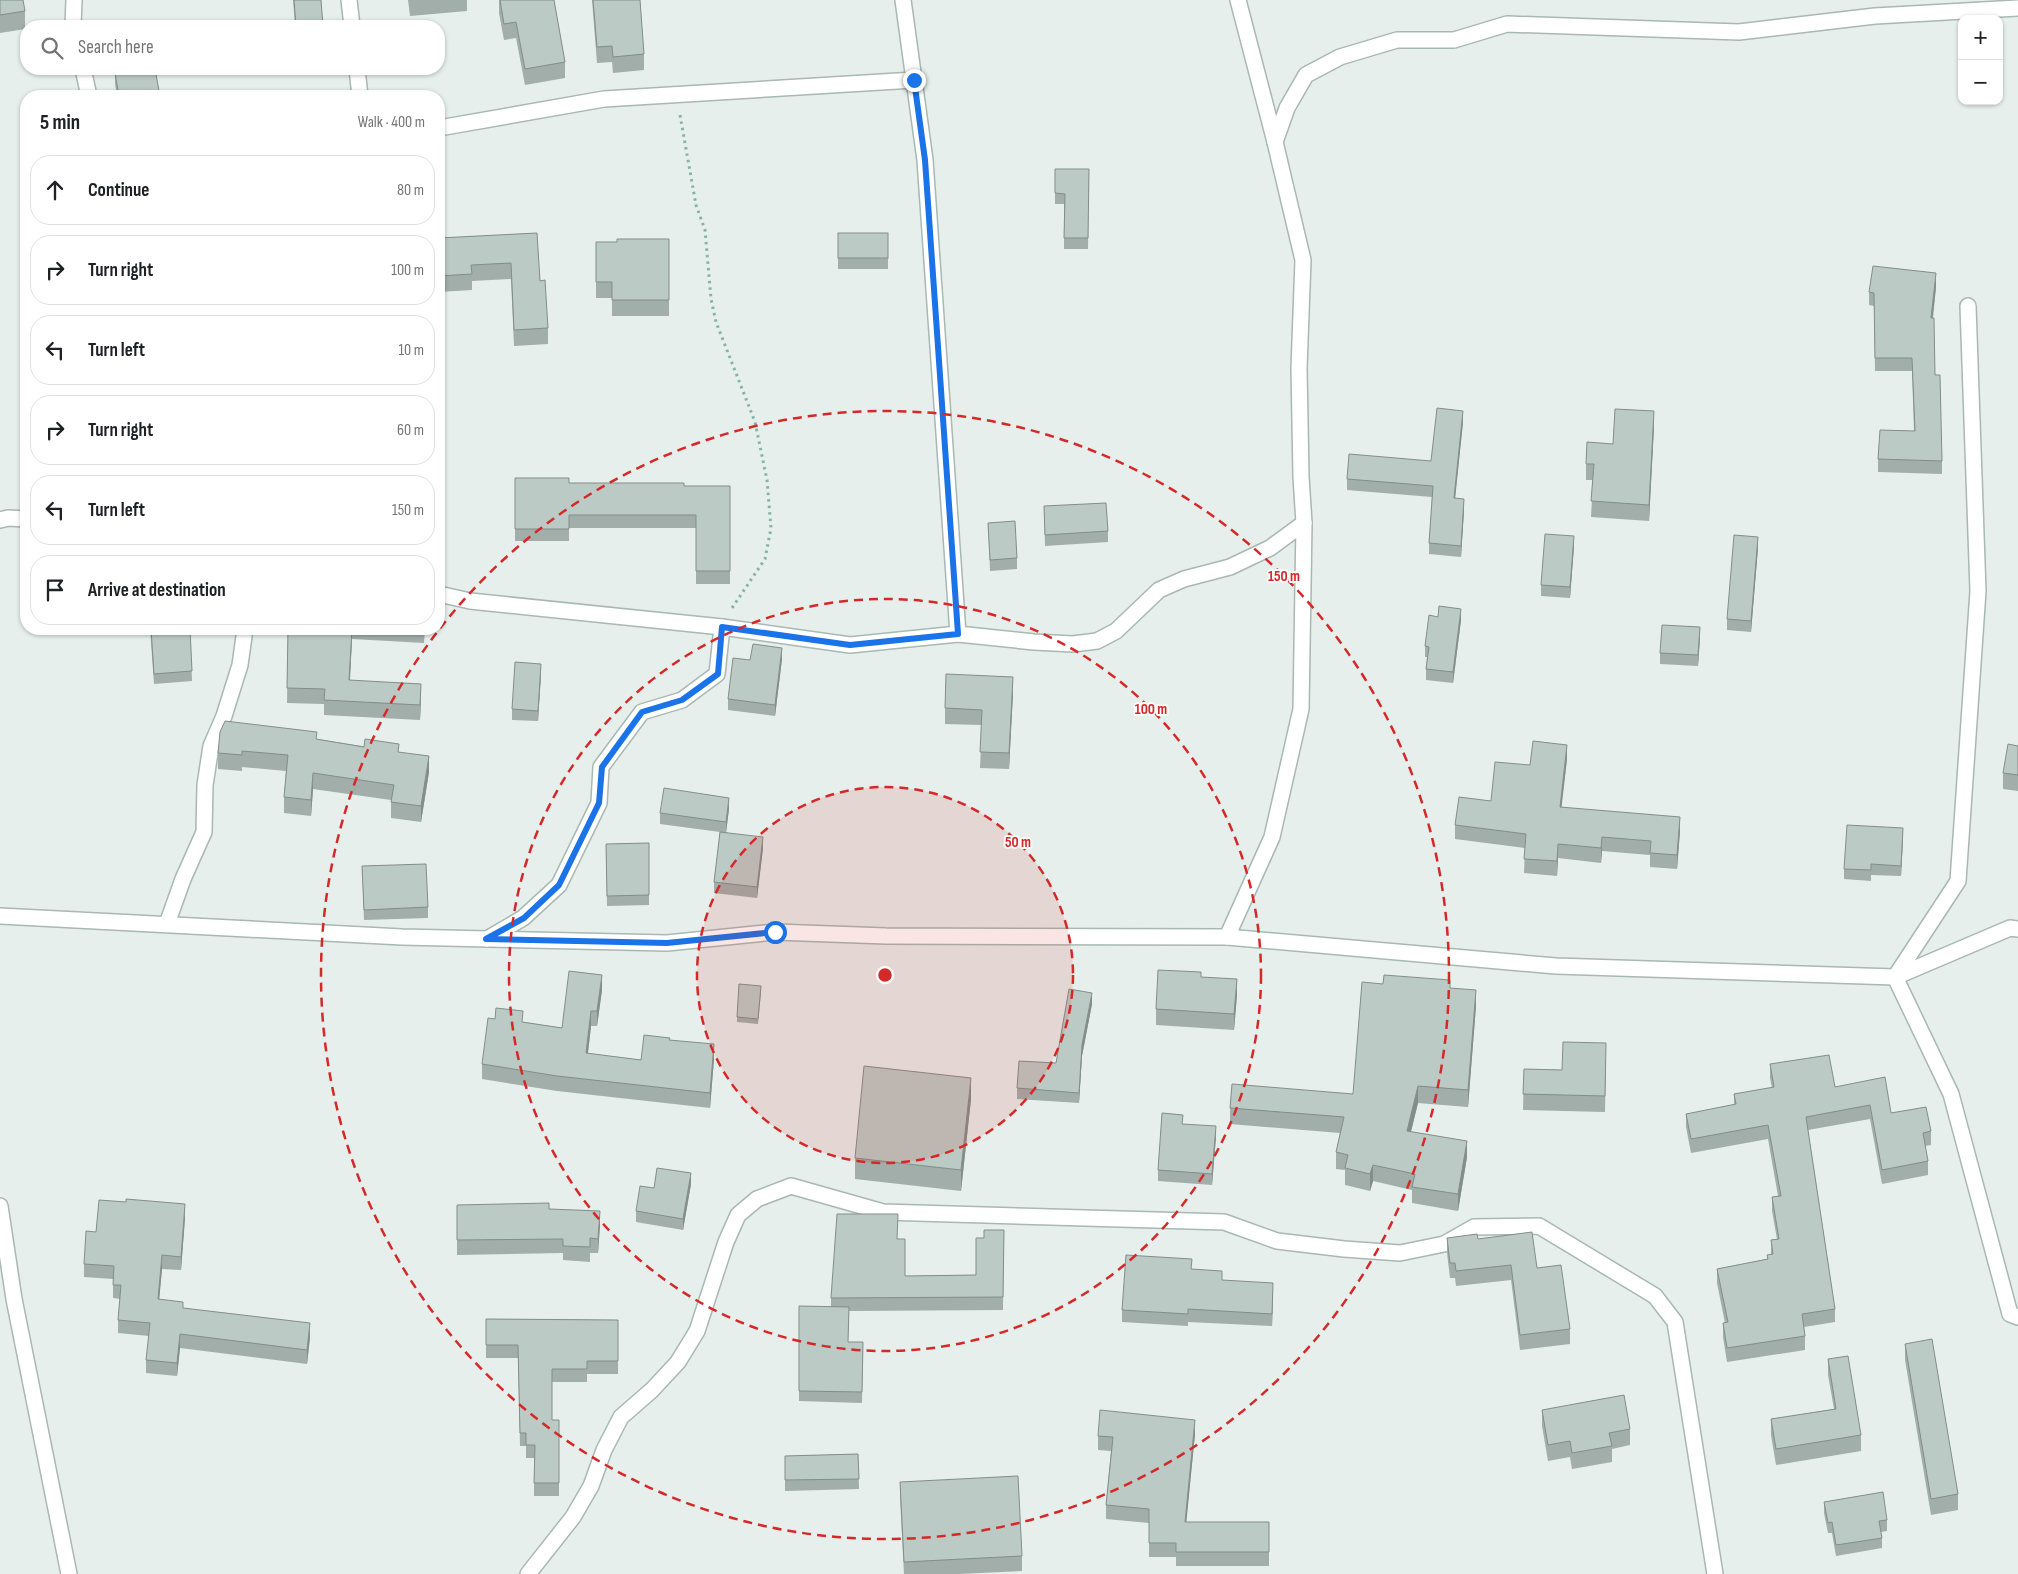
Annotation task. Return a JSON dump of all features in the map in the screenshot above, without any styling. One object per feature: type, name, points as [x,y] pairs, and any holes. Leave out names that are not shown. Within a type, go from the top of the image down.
[{"type":"street","points":[[349,0],[351,20]]},
{"type":"street","points":[[903,0],[925,160],[958,634]]},
{"type":"street","points":[[1227,938],[1272,837],[1301,709],[1304,523],[1301,477],[1299,368],[1303,260],[1276,142],[1238,0]]},
{"type":"street","points":[[74,20],[76,1]]},
{"type":"street","points":[[1276,142],[1287,108],[1306,75],[1340,57],[1397,40],[1454,40],[1507,24],[1739,32],[1875,16],[2018,8]]},
{"type":"street","points":[[84,75],[88,90]]},
{"type":"street","points":[[358,75],[359,90]]},
{"type":"street","points":[[445,127],[604,99],[914,80]]},
{"type":"street","points":[[1895,977],[1958,881],[1978,591],[1968,306]]},
{"type":"street","points":[[0,520],[20,519]]},
{"type":"street","points":[[445,595],[470,601],[722,627],[850,645],[958,634],[1073,644],[1097,641],[1116,631],[1159,590],[1184,579],[1230,567],[1270,548],[1304,523]]},
{"type":"street","points":[[486,939],[524,918],[559,885],[599,803],[602,767],[642,712],[682,700],[718,674],[722,627]]},
{"type":"street","points":[[167,924],[183,879],[204,832],[205,785],[211,746],[224,716],[240,665],[244,635]]},
{"type":"street","points":[[0,916],[402,937],[667,943],[775,932],[886,936],[1227,938],[1556,966],[1895,977],[2010,928],[2018,929]]},
{"type":"street","points":[[1895,977],[1951,1094],[2010,1314],[2018,1317]]},
{"type":"street","points":[[528,1574],[573,1517],[591,1486],[604,1450],[621,1417],[652,1390],[678,1362],[697,1331],[726,1242],[738,1215],[757,1199],[790,1186],[883,1212],[1224,1222],[1277,1241],[1344,1249],[1400,1252],[1444,1244],[1474,1227],[1539,1226],[1655,1296],[1675,1322],[1715,1574]]},
{"type":"street","points":[[0,1206],[14,1299],[69,1574]]},
{"type":"path","points":[[677,94],[696,205],[706,230],[711,299],[716,322],[755,422],[767,480],[771,528],[764,559],[740,593],[722,627]]},
{"type":"building","points":[[0,0],[23,0],[25,11],[0,15]]},
{"type":"building","points":[[294,0],[321,0],[323,20],[296,20]]},
{"type":"building","points":[[500,0],[554,0],[565,62],[525,69],[516,22],[504,24]]},
{"type":"building","points":[[593,0],[640,0],[644,54],[613,57],[612,46],[597,47]]},
{"type":"building","points":[[115,75],[156,75],[159,90],[118,90]]},
{"type":"building","points":[[1055,169],[1089,169],[1088,238],[1064,238],[1065,194],[1055,193]]},
{"type":"building","points":[[537,233],[540,281],[545,280],[548,328],[514,330],[511,263],[471,265],[472,274],[445,276],[445,238]]},
{"type":"building","points":[[838,233],[888,233],[888,258],[838,258]]},
{"type":"building","points":[[617,239],[669,239],[669,300],[612,300],[612,282],[596,282],[596,242],[617,242]]},
{"type":"building","points":[[1873,266],[1936,273],[1931,318],[1934,318],[1935,375],[1940,375],[1942,461],[1878,459],[1880,430],[1915,431],[1912,358],[1875,358],[1874,293],[1869,292]]},
{"type":"building","points":[[1437,408],[1463,411],[1454,498],[1464,499],[1461,546],[1429,543],[1433,486],[1347,479],[1349,454],[1431,461]]},
{"type":"building","points":[[1615,409],[1654,411],[1649,505],[1591,501],[1594,464],[1586,464],[1587,442],[1613,444]]},
{"type":"building","points":[[515,478],[569,478],[569,483],[684,483],[684,486],[730,486],[730,571],[696,571],[696,515],[569,515],[569,529],[515,529]]},
{"type":"building","points":[[1106,503],[1108,531],[1045,535],[1044,506]]},
{"type":"building","points":[[1015,521],[1017,558],[990,560],[988,523]]},
{"type":"building","points":[[1545,534],[1574,536],[1570,587],[1541,585]]},
{"type":"building","points":[[1734,535],[1758,537],[1751,621],[1727,619]]},
{"type":"building","points":[[1439,606],[1461,609],[1453,672],[1426,669],[1429,647],[1425,646],[1429,615],[1438,617]]},
{"type":"building","points":[[1662,625],[1700,627],[1698,655],[1660,653]]},
{"type":"building","points":[[151,635],[190,635],[192,671],[154,674]]},
{"type":"building","points":[[288,635],[352,635],[349,680],[421,684],[420,705],[324,700],[325,689],[287,688]]},
{"type":"building","points":[[753,644],[782,648],[775,705],[728,699],[733,658],[750,660]]},
{"type":"building","points":[[515,662],[541,664],[538,711],[512,709]]},
{"type":"building","points":[[946,674],[1013,677],[1009,753],[980,752],[982,710],[945,708]]},
{"type":"building","points":[[225,721],[317,732],[316,739],[364,747],[365,739],[399,744],[398,752],[429,756],[421,806],[391,802],[394,785],[313,773],[311,800],[284,797],[288,755],[242,751],[242,755],[218,753],[220,732]]},
{"type":"building","points":[[1533,741],[1567,745],[1560,807],[1680,817],[1677,855],[1650,853],[1651,841],[1602,837],[1601,848],[1558,844],[1557,861],[1524,859],[1526,834],[1455,825],[1459,797],[1491,801],[1495,762],[1530,765]]},
{"type":"building","points":[[2008,744],[2018,746],[2018,775],[2003,773]]},
{"type":"building","points":[[664,788],[729,798],[726,822],[660,813]]},
{"type":"building","points":[[1847,825],[1903,828],[1901,866],[1871,864],[1871,870],[1844,869]]},
{"type":"building","points":[[720,832],[763,837],[757,887],[714,882]]},
{"type":"building","points":[[649,843],[649,895],[607,896],[606,844]]},
{"type":"building","points":[[426,864],[428,907],[364,910],[362,866]]},
{"type":"building","points":[[1158,970],[1201,972],[1201,977],[1237,979],[1234,1014],[1156,1009]]},
{"type":"building","points":[[569,971],[602,975],[597,1011],[591,1011],[586,1053],[641,1060],[644,1035],[670,1038],[669,1040],[714,1044],[710,1093],[557,1076],[482,1064],[488,1018],[495,1019],[496,1008],[523,1011],[522,1022],[562,1028]]},
{"type":"building","points":[[1384,975],[1450,980],[1450,988],[1476,990],[1468,1090],[1418,1086],[1407,1131],[1467,1141],[1458,1194],[1412,1187],[1415,1174],[1373,1165],[1370,1174],[1345,1168],[1348,1155],[1336,1152],[1344,1117],[1230,1108],[1232,1084],[1353,1094],[1362,982],[1383,984]]},
{"type":"building","points":[[739,984],[761,986],[758,1019],[737,1017]]},
{"type":"building","points":[[1069,989],[1092,993],[1082,1045],[1079,1093],[1017,1088],[1019,1061],[1056,1063]]},
{"type":"building","points":[[1563,1042],[1606,1043],[1605,1096],[1523,1094],[1524,1069],[1562,1070]]},
{"type":"building","points":[[1829,1055],[1835,1087],[1885,1077],[1891,1113],[1926,1107],[1931,1131],[1923,1133],[1928,1161],[1882,1170],[1870,1105],[1806,1117],[1835,1309],[1802,1314],[1805,1336],[1727,1348],[1723,1323],[1728,1322],[1717,1269],[1768,1259],[1767,1255],[1773,1254],[1771,1240],[1779,1239],[1772,1197],[1781,1196],[1768,1125],[1691,1139],[1686,1114],[1736,1104],[1734,1094],[1774,1087],[1770,1064]]},
{"type":"building","points":[[864,1066],[971,1078],[961,1170],[855,1158]]},
{"type":"building","points":[[1162,1113],[1183,1115],[1182,1124],[1216,1126],[1212,1174],[1158,1170]]},
{"type":"building","points":[[657,1168],[691,1173],[683,1219],[636,1211],[640,1186],[654,1188]]},
{"type":"building","points":[[126,1199],[185,1204],[181,1257],[162,1255],[158,1299],[183,1302],[183,1308],[310,1323],[307,1350],[180,1334],[177,1363],[146,1360],[150,1323],[118,1320],[121,1285],[113,1285],[114,1266],[84,1264],[86,1231],[96,1232],[99,1200],[126,1202]]},
{"type":"building","points":[[549,1203],[549,1209],[600,1211],[598,1239],[590,1238],[590,1247],[563,1246],[563,1239],[457,1240],[457,1205]]},
{"type":"building","points":[[837,1214],[898,1214],[897,1239],[905,1239],[905,1276],[976,1275],[976,1238],[984,1238],[984,1230],[1004,1230],[1003,1297],[831,1298]]},
{"type":"building","points":[[1532,1232],[1537,1268],[1561,1265],[1570,1329],[1520,1335],[1511,1265],[1456,1271],[1455,1263],[1450,1263],[1447,1238],[1477,1234],[1478,1239]]},
{"type":"building","points":[[1126,1255],[1192,1259],[1191,1269],[1222,1271],[1222,1280],[1273,1283],[1272,1314],[1188,1309],[1188,1314],[1122,1310]]},
{"type":"building","points":[[799,1306],[849,1307],[848,1342],[863,1342],[862,1392],[799,1391]]},
{"type":"building","points":[[486,1319],[618,1320],[618,1361],[587,1361],[587,1369],[552,1369],[552,1420],[559,1420],[559,1483],[534,1483],[535,1445],[526,1445],[526,1433],[520,1433],[518,1345],[486,1345]]},
{"type":"building","points":[[1932,1339],[1958,1494],[1931,1499],[1905,1344]]},
{"type":"building","points":[[1848,1356],[1861,1435],[1776,1449],[1771,1419],[1836,1409],[1828,1359]]},
{"type":"building","points":[[1624,1395],[1630,1429],[1609,1433],[1612,1446],[1572,1453],[1570,1441],[1548,1445],[1542,1410]]},
{"type":"building","points":[[1100,1410],[1195,1420],[1185,1522],[1269,1522],[1269,1552],[1176,1552],[1176,1543],[1149,1543],[1149,1509],[1106,1505],[1113,1437],[1098,1436]]},
{"type":"building","points":[[858,1454],[859,1479],[785,1480],[785,1456]]},
{"type":"building","points":[[1018,1476],[1022,1556],[904,1562],[900,1482]]},
{"type":"building","points":[[1883,1492],[1887,1520],[1879,1521],[1882,1538],[1836,1545],[1832,1522],[1828,1523],[1824,1502]]},
{"type":"route","points":[[775,932],[667,943],[486,939],[524,918],[559,885],[599,803],[602,767],[642,712],[682,700],[718,674],[722,627],[850,645],[958,634],[925,160],[914,80]]}]
